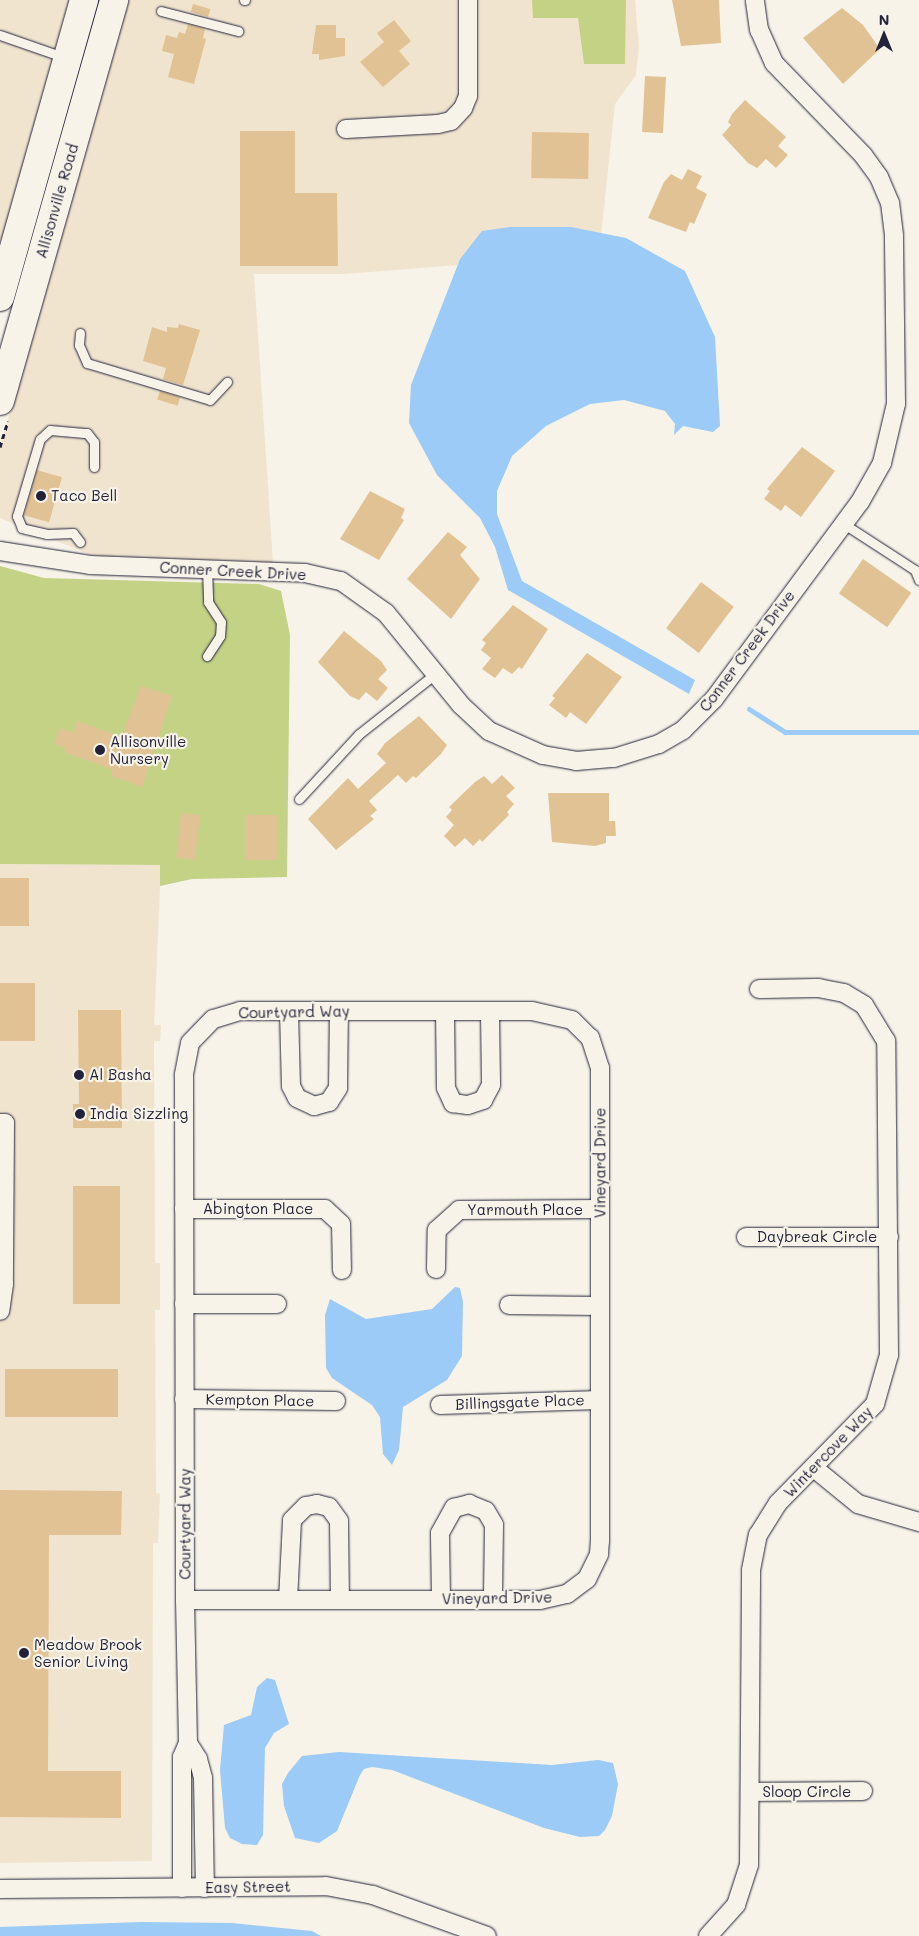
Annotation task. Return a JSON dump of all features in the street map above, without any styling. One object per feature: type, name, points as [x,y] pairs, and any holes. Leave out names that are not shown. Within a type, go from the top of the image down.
[{"type":"main road","name":"Allisonville Road","points":[[0,297],[6,257],[68,58],[84,0]]},
{"type":"main road","name":"Allisonville Road","points":[[0,401],[114,0]]},
{"type":"street","points":[[346,129],[438,124],[451,121],[463,108],[468,96],[468,0]]},
{"type":"street","name":"Conner Creek Drive","points":[[0,551],[90,565],[305,572],[341,581],[386,613],[435,674],[489,731],[530,752],[576,760],[638,752],[683,730],[714,699],[844,524],[882,463],[891,436],[896,404],[893,217],[882,183],[863,154],[785,77],[769,55],[759,30],[755,0]]},
{"type":"street","points":[[6,257],[38,267]]},
{"type":"street","name":"Wintercove Way","points":[[708,1936],[726,1920],[745,1884],[751,1848],[754,1552],[772,1511],[871,1408],[882,1389],[890,1342],[889,1056],[881,1028],[864,1006],[844,993],[819,988],[759,989]]},
{"type":"street","points":[[444,1011],[446,1088],[453,1103],[468,1105],[483,1100],[491,1085],[490,1010]]},
{"type":"street","name":"Courtyard Way","points":[[182,1888],[182,1757],[188,1743],[185,1600],[184,1075],[190,1043],[206,1024],[220,1016],[289,1011],[490,1010],[549,1012],[579,1026]]},
{"type":"street","points":[[289,1011],[291,1086],[297,1098],[314,1106],[328,1102],[338,1088],[339,1011]]},
{"type":"street","name":"Vineyard Drive","points":[[185,1600],[493,1600],[560,1596],[582,1585],[592,1571],[600,1541],[600,1068],[594,1045],[579,1026]]},
{"type":"street","points":[[0,1123],[5,1123],[4,1284],[0,1311]]},
{"type":"street","name":"Abington Place","points":[[184,1209],[326,1209],[341,1224],[342,1270]]},
{"type":"street","name":"Yarmouth Place","points":[[436,1268],[437,1230],[459,1210],[600,1209]]},
{"type":"street","name":"Daybreak Circle","points":[[746,1237],[889,1237]]},
{"type":"street","points":[[184,1304],[277,1304]]},
{"type":"street","points":[[510,1305],[600,1306]]},
{"type":"street","name":"Kempton Place","points":[[184,1399],[336,1401]]},
{"type":"street","name":"Billingsgate Place","points":[[440,1405],[600,1400]]},
{"type":"street","points":[[814,1468],[858,1504],[919,1522]]},
{"type":"street","points":[[288,1600],[292,1520],[306,1506],[317,1504],[329,1507],[339,1521],[340,1600]]},
{"type":"street","points":[[441,1600],[440,1533],[454,1508],[469,1504],[486,1511],[494,1525],[493,1600]]},
{"type":"street","name":"Courtyard Way","points":[[188,1743],[198,1759],[203,1778],[205,1888]]},
{"type":"street","name":"Sloop Circle","points":[[752,1792],[863,1792]]},
{"type":"street","name":"Easy Street","points":[[0,1888],[348,1888],[487,1936]]},
{"type":"lane","points":[[161,11],[238,31]]},
{"type":"lane","points":[[0,35],[68,58]]},
{"type":"lane","points":[[80,333],[79,345],[87,363],[210,400],[227,382]]},
{"type":"lane","points":[[80,542],[73,533],[47,534],[22,528],[18,516],[40,439],[50,430],[87,433],[94,442],[94,467]]},
{"type":"lane","points":[[844,524],[915,570],[919,580]]},
{"type":"lane","points":[[207,568],[208,602],[221,622],[220,636],[207,656]]},
{"type":"lane","points":[[300,799],[359,734],[435,674]]},
{"type":"shaded area","points":[[0,0],[72,0],[0,252]]},
{"type":"shaded area","points":[[128,0],[635,0],[639,46],[636,75],[615,104],[599,254],[345,274],[254,274],[273,563],[99,558],[0,518],[0,447]]},
{"type":"shaded area","points":[[0,864],[161,865],[154,1025],[161,1025],[160,1041],[154,1041],[155,1263],[160,1263],[160,1310],[155,1310],[156,1493],[160,1494],[158,1543],[153,1543],[152,1861],[0,1863]]},
{"type":"green space","points":[[532,0],[626,0],[625,64],[584,64],[578,18],[533,18]]},
{"type":"green space","points":[[0,566],[44,578],[259,584],[281,591],[290,635],[287,877],[192,879],[160,886],[160,865],[0,864]]},
{"type":"water","points":[[510,227],[571,227],[626,238],[685,271],[715,337],[720,426],[713,432],[683,426],[674,435],[675,424],[665,411],[624,400],[590,404],[546,426],[512,456],[497,491],[497,514],[522,581],[695,680],[689,694],[508,590],[495,547],[480,518],[437,475],[409,423],[411,385],[460,259],[482,231]]},
{"type":"water","points":[[455,1287],[460,1288],[463,1302],[462,1356],[447,1380],[403,1407],[399,1450],[392,1465],[383,1454],[380,1417],[372,1405],[332,1378],[326,1368],[325,1315],[330,1299],[366,1319],[432,1309]]},
{"type":"water","points":[[267,1678],[275,1680],[289,1724],[274,1733],[265,1748],[263,1835],[257,1845],[242,1844],[230,1838],[225,1828],[220,1770],[224,1725],[251,1715],[257,1687]]},
{"type":"water","points":[[339,1752],[552,1765],[598,1760],[613,1763],[618,1784],[612,1816],[605,1830],[599,1836],[580,1837],[544,1828],[392,1770],[372,1767],[364,1769],[360,1775],[337,1831],[319,1843],[295,1838],[284,1806],[282,1784],[288,1773],[302,1756]]},
{"type":"water","points":[[141,1922],[232,1923],[312,1931],[321,1936],[0,1936],[0,1927]]},
{"type":"building","points":[[672,0],[719,0],[721,43],[681,46]]},
{"type":"building","points":[[193,4],[210,9],[208,17],[191,12]]},
{"type":"building","points":[[842,8],[863,25],[880,49],[843,84],[803,38]]},
{"type":"building","points":[[394,20],[411,41],[399,51],[410,64],[383,87],[360,62],[384,42],[377,33]]},
{"type":"building","points":[[188,24],[205,29],[203,38],[206,39],[194,84],[168,77],[174,54],[162,51],[166,35],[177,38],[179,32],[185,34]]},
{"type":"building","points":[[316,25],[336,25],[336,38],[345,38],[345,56],[319,60],[319,54],[312,54]]},
{"type":"building","points":[[645,76],[666,77],[663,133],[642,132]]},
{"type":"building","points":[[745,100],[786,137],[778,146],[788,155],[776,168],[766,159],[757,168],[748,163],[722,135],[731,125],[728,122],[732,114]]},
{"type":"building","points":[[240,131],[295,131],[295,193],[337,193],[338,266],[240,266]]},
{"type":"building","points":[[532,132],[589,133],[588,179],[531,178]]},
{"type":"building","points":[[688,169],[702,176],[696,188],[707,194],[694,224],[690,222],[686,232],[648,218],[664,182],[671,174],[682,180]]},
{"type":"building","points":[[179,324],[200,330],[183,385],[163,379],[166,368],[143,361],[152,327],[167,332],[167,327],[178,328]]},
{"type":"building","points":[[160,391],[180,397],[177,406],[157,400]]},
{"type":"building","points":[[802,447],[835,471],[801,517],[785,505],[781,511],[764,499],[770,491],[767,489]]},
{"type":"building","name":"Taco Bell","points":[[37,470],[62,477],[49,522],[24,515]]},
{"type":"building","points":[[370,491],[405,509],[401,518],[404,520],[379,560],[340,539]]},
{"type":"building","points":[[448,532],[467,547],[460,555],[480,579],[451,619],[407,579]]},
{"type":"building","points":[[863,559],[911,593],[887,627],[839,593]]},
{"type":"building","points":[[701,582],[734,607],[699,653],[666,628]]},
{"type":"building","points":[[513,605],[548,629],[522,669],[519,667],[512,674],[503,668],[495,678],[482,669],[491,658],[481,650],[486,643],[482,640]]},
{"type":"building","points":[[344,631],[381,661],[387,670],[378,679],[388,688],[377,701],[366,692],[359,700],[350,696],[318,662]]},
{"type":"building","points":[[587,653],[622,677],[586,724],[570,712],[566,718],[549,705],[555,698],[552,696]]},
{"type":"building","points":[[141,686],[172,696],[142,787],[111,776],[113,770],[64,752],[66,748],[54,744],[60,728],[73,733],[77,721],[122,737]]},
{"type":"building","points":[[419,716],[447,745],[441,754],[416,778],[413,776],[406,783],[398,775],[369,801],[377,810],[370,816],[374,819],[336,850],[308,819],[348,778],[358,789],[386,763],[377,754],[385,743]]},
{"type":"building","points":[[502,775],[515,788],[506,796],[514,804],[507,812],[509,815],[482,842],[480,839],[473,846],[465,838],[455,847],[444,836],[454,825],[446,817],[452,810],[449,807],[484,776],[492,784]]},
{"type":"building","points":[[548,793],[609,793],[609,821],[615,821],[616,836],[606,836],[606,843],[595,846],[552,842]]},
{"type":"building","points":[[181,813],[200,815],[195,860],[176,858]]},
{"type":"building","points":[[245,815],[277,815],[277,860],[245,860]]},
{"type":"building","points":[[0,878],[29,878],[29,926],[0,926]]},
{"type":"building","points":[[0,983],[35,983],[35,1041],[0,1041]]},
{"type":"building","points":[[78,1010],[121,1010],[122,1128],[73,1128],[73,1104],[79,1104]]},
{"type":"building","points":[[73,1186],[120,1186],[120,1304],[73,1304]]},
{"type":"building","points":[[5,1369],[118,1369],[118,1417],[5,1417]]},
{"type":"building","name":"Meadow Brook Senior Living","points":[[0,1490],[122,1491],[121,1535],[49,1535],[48,1771],[121,1771],[121,1818],[0,1817]]},
{"type":"waterway","points":[[749,709],[785,732],[919,732]]},
{"type":"place","name":"Taco Bell","points":[[41,496]]},
{"type":"place","name":"Allisonville Nursery","points":[[100,750]]},
{"type":"place","name":"Al Basha","points":[[79,1075]]},
{"type":"place","name":"India Sizzling","points":[[80,1114]]},
{"type":"place","name":"Meadow Brook Senior Living","points":[[24,1653]]}]
